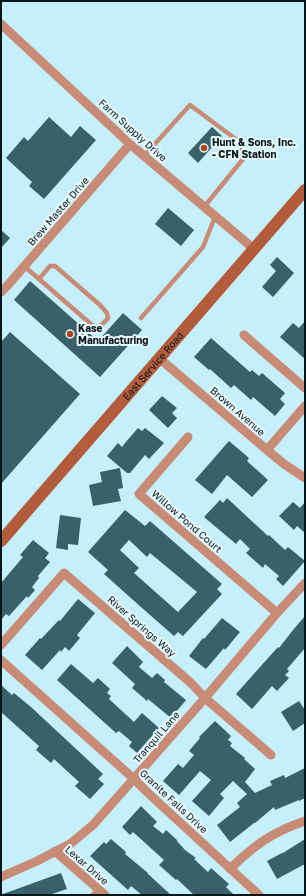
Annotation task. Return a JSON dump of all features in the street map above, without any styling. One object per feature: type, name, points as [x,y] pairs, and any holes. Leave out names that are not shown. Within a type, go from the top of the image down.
[{"type":"street","name":"Farm Supply Drive","points":[[1,24],[130,144],[254,249]]},
{"type":"street","name":"Brew Master Drive","points":[[1,292],[130,144]]},
{"type":"street","name":"East Service Road","points":[[1,541],[305,190]]},
{"type":"street","points":[[244,335],[305,388]]},
{"type":"street","name":"Brown Avenue","points":[[159,358],[266,450],[305,478]]},
{"type":"street","points":[[266,450],[305,406]]},
{"type":"street","name":"Willow Pond Court","points":[[188,438],[139,494],[277,614]]},
{"type":"street","name":"River Springs Way","points":[[1,645],[64,573],[191,683],[205,698],[271,755]]},
{"type":"street","name":"Tranquil Lane","points":[[1,877],[70,844],[93,825],[305,582]]},
{"type":"street","name":"Granite Falls Drive","points":[[1,660],[134,779],[259,895]]},
{"type":"street","points":[[230,868],[263,840],[278,831],[305,821]]},
{"type":"street","name":"Lexar Drive","points":[[55,851],[99,893]]},
{"type":"lane","points":[[144,156],[190,105],[241,143],[243,159],[204,207]]},
{"type":"lane","points":[[141,318],[202,247],[215,217]]},
{"type":"lane","points":[[24,266],[92,326],[99,326],[108,318],[100,305],[55,266],[50,266],[39,279]]},
{"type":"building","points":[[49,117],[71,137],[80,126],[96,140],[44,199],[29,186],[32,182],[6,158],[24,137],[28,141]]},
{"type":"building","points":[[212,127],[222,136],[198,163],[188,153]]},
{"type":"building","points":[[168,208],[194,230],[181,246],[155,224]]},
{"type":"building","points":[[1,230],[10,238],[1,248]]},
{"type":"building","points":[[277,257],[294,273],[273,297],[262,287],[276,271],[270,265]]},
{"type":"building","points":[[30,281],[98,341],[123,313],[142,330],[100,377],[14,300]]},
{"type":"building","points":[[305,321],[305,359],[280,337],[293,323],[299,328]]},
{"type":"building","points":[[10,332],[80,394],[1,484],[1,342]]},
{"type":"building","points":[[211,338],[250,372],[252,370],[259,376],[262,373],[285,393],[280,399],[285,404],[275,416],[253,397],[251,400],[234,385],[231,388],[194,357]]},
{"type":"building","points":[[162,396],[177,408],[172,413],[177,418],[168,428],[149,410]]},
{"type":"building","points":[[138,428],[142,431],[145,428],[164,443],[149,459],[145,455],[130,473],[127,473],[107,456],[118,443],[122,447]]},
{"type":"building","points":[[229,441],[249,458],[247,461],[268,480],[252,497],[227,475],[212,494],[195,480]]},
{"type":"building","points":[[120,468],[123,488],[118,489],[121,501],[93,506],[89,485],[102,482],[100,472]]},
{"type":"building","points":[[227,498],[285,550],[288,547],[305,561],[283,586],[276,579],[279,576],[265,564],[263,568],[246,553],[250,549],[240,539],[236,544],[204,517],[220,500],[223,503]]},
{"type":"building","points":[[293,502],[300,508],[305,502],[305,533],[297,526],[294,530],[279,516]]},
{"type":"building","points":[[125,510],[145,526],[150,521],[222,584],[217,589],[222,594],[183,636],[178,632],[174,636],[104,574],[108,570],[88,552]],"holes":[[[129,540],[147,557],[150,553],[197,592],[178,612],[134,573],[139,568],[120,550]]]},
{"type":"building","points":[[60,515],[81,518],[78,545],[68,544],[68,550],[56,548]]},
{"type":"building","points":[[33,540],[49,553],[45,558],[50,562],[38,576],[39,578],[32,587],[35,590],[28,598],[27,596],[9,616],[6,614],[1,620],[1,583],[23,557],[20,555]]},
{"type":"building","points":[[78,599],[95,613],[77,635],[80,638],[69,651],[65,647],[61,652],[60,650],[42,670],[25,655],[40,638],[41,639],[59,620],[60,621]]},
{"type":"building","points":[[305,616],[305,648],[287,669],[289,671],[285,675],[289,678],[277,691],[272,686],[252,709],[236,694],[278,647],[279,648]]},
{"type":"building","points":[[222,618],[240,632],[206,669],[189,656],[203,638],[204,639]]},
{"type":"building","points":[[127,646],[143,662],[139,667],[152,678],[157,673],[165,680],[164,682],[186,700],[171,718],[132,688],[135,684],[112,663]]},
{"type":"building","points":[[71,664],[93,683],[98,678],[110,689],[107,693],[111,696],[109,699],[134,722],[142,713],[159,728],[137,753],[129,746],[132,742],[119,731],[116,733],[57,680]]},
{"type":"building","points":[[1,685],[12,695],[14,693],[31,707],[103,774],[98,779],[104,784],[90,799],[75,786],[79,782],[54,759],[51,763],[36,750],[39,746],[1,712]]},
{"type":"building","points":[[299,701],[305,710],[305,723],[293,731],[281,712]]},
{"type":"building","points":[[215,721],[231,736],[228,740],[232,743],[230,746],[245,758],[244,759],[255,769],[245,782],[255,793],[272,785],[270,781],[284,775],[285,778],[305,768],[305,798],[275,810],[274,807],[230,842],[217,825],[240,807],[237,803],[247,794],[233,781],[220,794],[224,798],[209,816],[192,801],[211,780],[200,771],[179,795],[163,781],[178,764],[183,768],[194,755],[189,751],[200,738],[199,737]]},
{"type":"building","points":[[141,806],[157,822],[153,826],[163,834],[166,830],[185,850],[196,858],[194,859],[208,872],[211,868],[229,884],[226,887],[234,895],[194,895],[159,865],[164,860],[133,832],[130,835],[122,827]]},
{"type":"building","points":[[111,839],[126,852],[125,854],[171,895],[142,895],[131,886],[128,890],[90,856],[104,842],[106,844]]},
{"type":"building","points":[[305,839],[305,864],[277,879],[267,861]]},
{"type":"building","points":[[61,873],[67,889],[49,895],[3,895],[3,894]]},
{"type":"place","name":"Hunt & Sons, Inc. - CFN Station","points":[[204,148]]},
{"type":"place","name":"Kase Manufacturing","points":[[70,334]]}]
